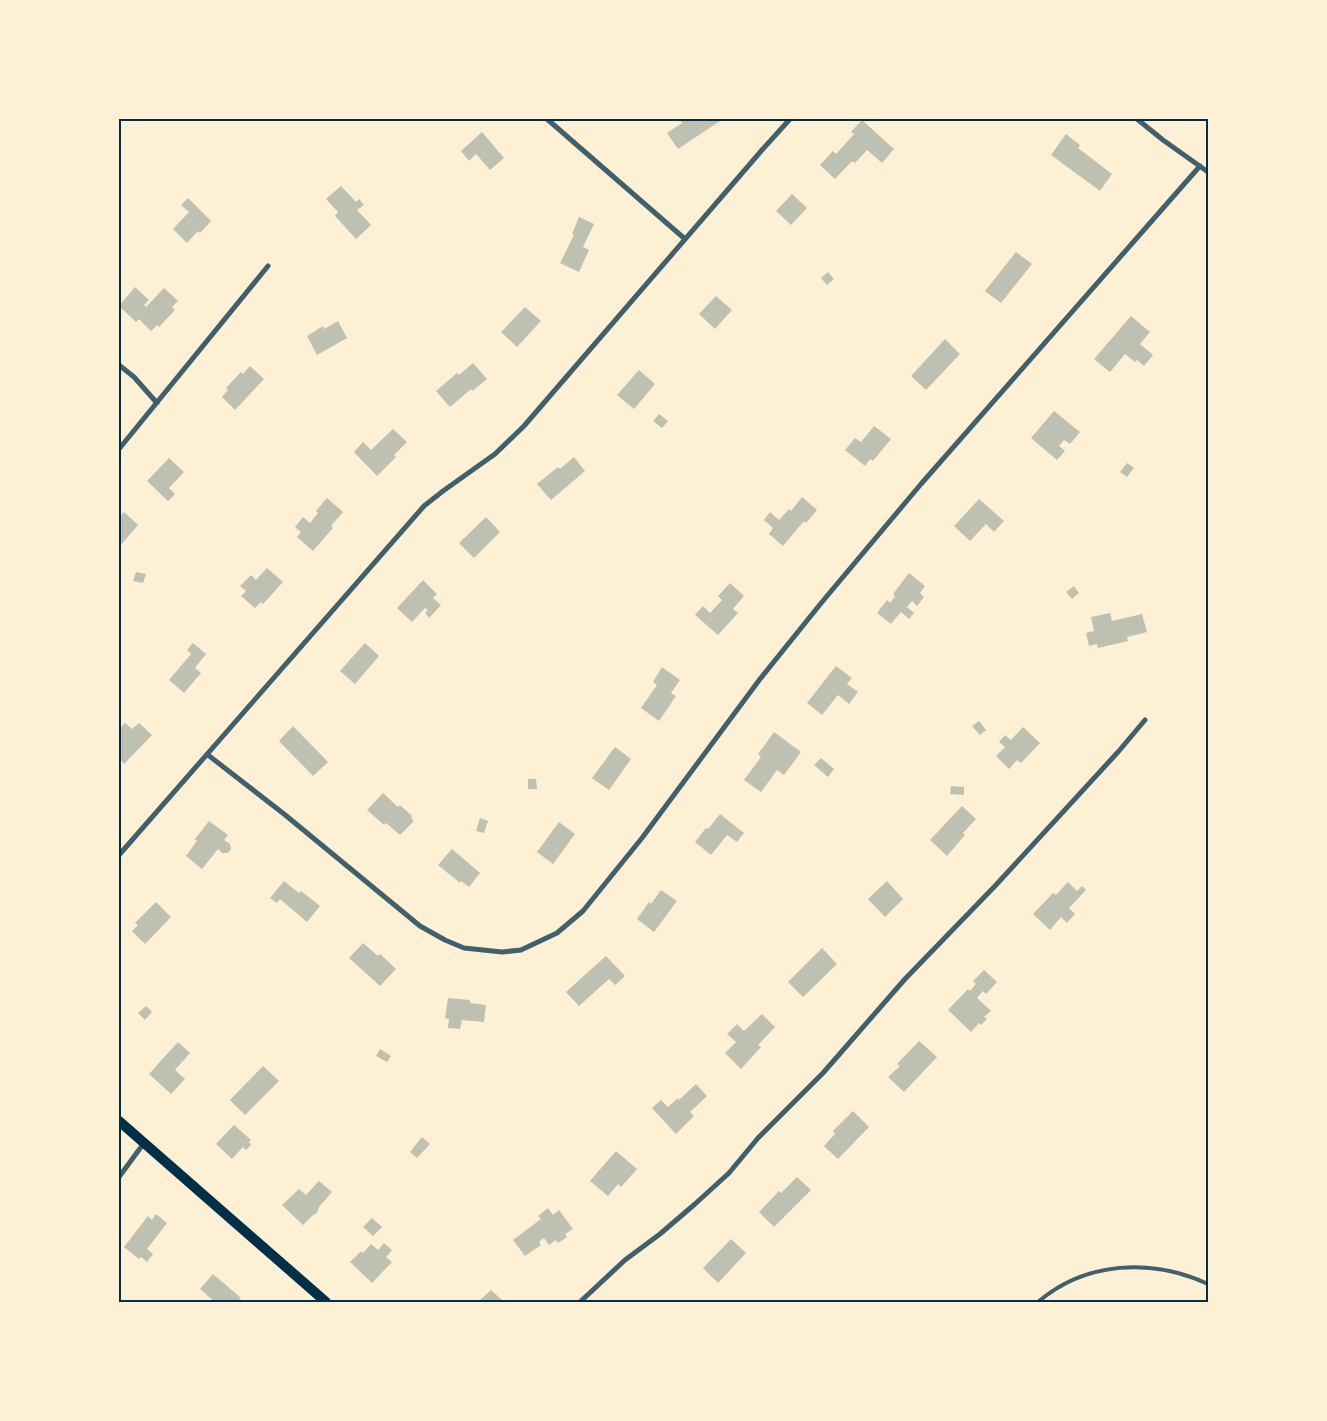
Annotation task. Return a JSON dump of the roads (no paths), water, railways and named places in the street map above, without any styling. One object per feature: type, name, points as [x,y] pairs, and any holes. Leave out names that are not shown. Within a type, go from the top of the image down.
[{"type":"main road","points":[[119,1121],[326,1302]]},
{"type":"street","points":[[547,119],[685,239]]},
{"type":"street","points":[[119,855],[424,506],[496,454],[524,426],[790,119]]},
{"type":"street","points":[[1137,119],[1208,172]]},
{"type":"street","points":[[208,755],[284,814],[420,926],[445,940],[464,948],[502,952],[521,950],[557,933],[583,912],[648,830],[760,679],[834,587],[921,484],[1200,166]]},
{"type":"street","points":[[119,449],[268,266]]},
{"type":"street","points":[[119,365],[134,377],[157,404]]},
{"type":"street","points":[[580,1302],[624,1260],[696,1204],[729,1173],[758,1138],[823,1073],[905,979],[995,886],[1145,720]]},
{"type":"street","points":[[119,1177],[144,1143]]},
{"type":"lane","points":[[1038,1302],[1062,1286],[1082,1277],[1100,1270],[1118,1268],[1156,1269],[1208,1284]]}]
